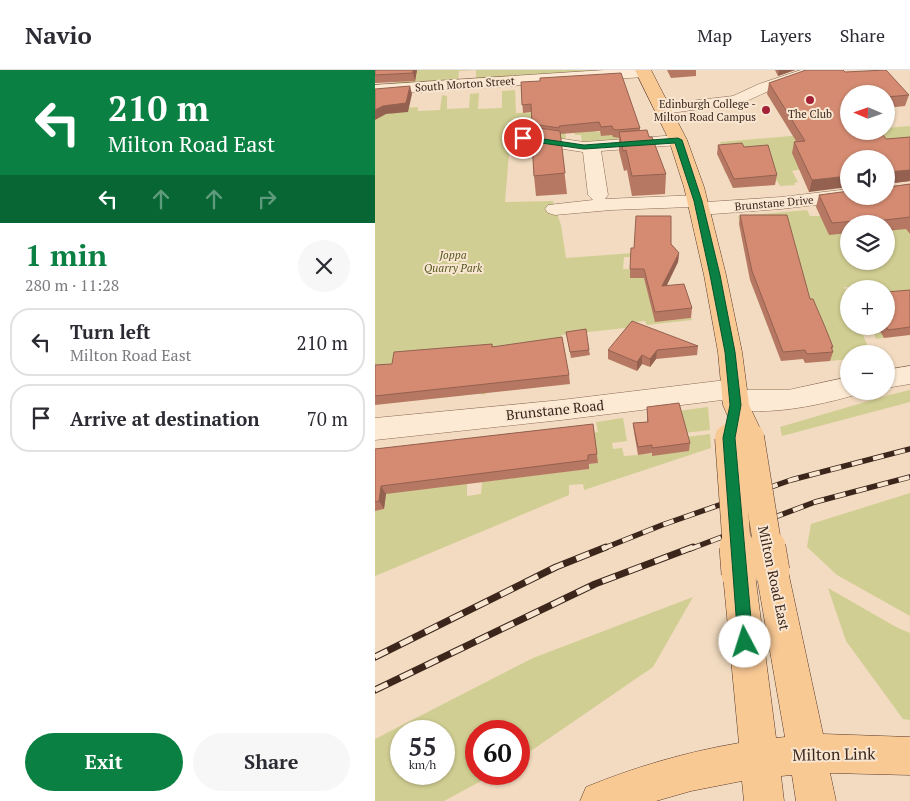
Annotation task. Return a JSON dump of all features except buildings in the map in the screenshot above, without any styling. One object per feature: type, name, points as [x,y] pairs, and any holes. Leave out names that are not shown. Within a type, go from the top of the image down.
[{"type":"main road","name":"Milton Road East","points":[[643,71],[664,109],[678,140],[698,205],[715,275],[730,352],[755,572],[759,758],[763,801]]},
{"type":"main road","name":"Milton Road East","points":[[755,572],[786,636],[816,801]]},
{"type":"main road","name":"Milton Link","points":[[600,801],[660,780],[719,765],[759,758],[808,754],[881,753],[910,756]]},
{"type":"street","points":[[482,73],[516,70]]},
{"type":"street","points":[[664,109],[729,102],[762,82],[816,70]]},
{"type":"street","name":"South Morton Street","points":[[375,90],[643,71]]},
{"type":"street","points":[[523,138],[578,147],[678,140]]},
{"type":"street","points":[[591,147],[598,195]]},
{"type":"street","name":"Brunstane Drive","points":[[555,209],[611,204],[698,205],[781,203],[840,196]]},
{"type":"street","points":[[895,378],[910,375]]},
{"type":"street","name":"Brunstane Road","points":[[375,429],[561,410],[735,398],[788,400],[840,389]]},
{"type":"green space","points":[[417,70],[476,70],[459,71],[458,81],[393,85],[394,79],[415,78]]},
{"type":"green space","points":[[476,70],[596,70],[596,72],[476,80]]},
{"type":"green space","name":"Joppa Quarry Park","points":[[515,90],[516,113],[538,112],[592,131],[640,137],[582,142],[581,135],[575,135],[574,130],[565,131],[566,139],[508,127],[511,129],[505,202],[553,201],[561,225],[566,258],[646,252],[646,258],[624,257],[623,269],[630,269],[653,278],[663,321],[691,318],[692,320],[647,325],[645,321],[633,322],[634,327],[561,335],[565,357],[484,354],[486,394],[481,395],[482,365],[380,374],[375,405],[375,115],[392,113],[395,97],[402,108],[418,107],[418,111],[440,110],[442,95],[447,96],[447,109],[469,108],[470,94],[479,93],[478,109],[502,108],[502,91]]},
{"type":"green space","points":[[910,126],[910,153],[895,157],[895,150],[840,150],[840,161],[792,171],[798,182],[794,183],[795,185],[780,186],[770,170],[726,174],[724,169],[747,167],[722,147],[720,142],[840,132],[840,140],[895,140],[895,127]]},
{"type":"green space","points":[[898,207],[910,235],[910,298],[895,305],[895,280],[840,280],[840,335],[863,335],[867,345],[840,345],[840,360],[830,361],[814,320],[767,325],[738,216],[807,210],[810,216],[820,216],[840,224],[840,270],[895,270],[895,215],[893,215]]},
{"type":"green space","points":[[874,335],[882,335],[884,338],[876,339]]},
{"type":"green space","points":[[910,390],[910,402],[782,436],[780,427],[872,400],[895,400],[895,394]]},
{"type":"green space","points":[[708,407],[710,430],[684,433],[678,411]]},
{"type":"green space","points":[[623,418],[627,441],[612,443],[613,449],[622,448],[624,456],[689,451],[686,437],[710,434],[711,448],[584,490],[583,484],[569,485],[569,495],[375,576],[375,511],[384,509],[386,494],[467,478],[467,496],[481,494],[482,482],[589,469],[589,464],[597,463],[594,433],[598,432],[596,422]]},
{"type":"green space","points":[[910,493],[910,616],[837,575],[807,547],[811,524]]},
{"type":"green space","points":[[828,588],[910,633],[910,720],[903,719],[846,641]]},
{"type":"green space","points":[[693,597],[653,667],[530,751],[530,720],[465,720],[465,785],[474,785],[444,801],[375,801],[375,739],[390,731],[390,785],[455,785],[455,720],[412,720],[533,658]]},
{"type":"railway","points":[[602,549],[662,525],[791,480],[910,449]]},
{"type":"railway","points":[[690,549],[815,502],[910,477]]},
{"type":"railway","points":[[375,657],[556,567],[606,547]]},
{"type":"railway","points":[[375,690],[595,584],[693,547]]},
{"type":"place","name":"The Club","points":[[810,100]]},
{"type":"place","name":"Edinburgh College - Milton Road Campus","points":[[766,110]]},
{"type":"route","points":[[523,138],[578,147],[678,140],[698,201],[730,352],[736,405],[729,438],[745,642]]}]
